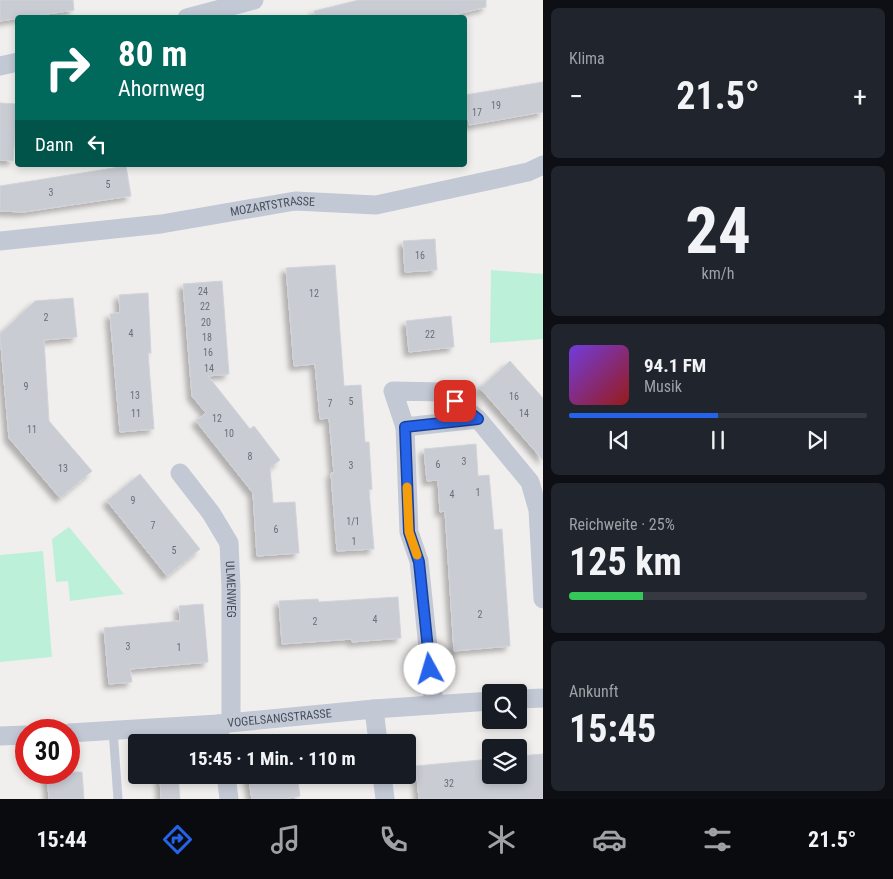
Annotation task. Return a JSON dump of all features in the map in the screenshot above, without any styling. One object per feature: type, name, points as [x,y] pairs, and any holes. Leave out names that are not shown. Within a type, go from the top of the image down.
[{"type":"street","points":[[198,15],[254,0]]},
{"type":"street","points":[[0,66],[15,63]]},
{"type":"street","name":"MOZARTSTRASSE","points":[[0,241],[161,224],[295,201],[376,205],[528,172],[543,165]]},
{"type":"street","points":[[434,705],[419,562],[409,532],[405,427],[393,391],[443,392],[478,419],[530,482],[538,510],[543,599]]},
{"type":"street","points":[[405,427],[478,419]]},
{"type":"street","name":"ULMENWEG","points":[[180,473],[211,513],[229,543],[231,587],[223,730]]},
{"type":"street","points":[[527,699],[543,698]]},
{"type":"street","name":"VOGELSANGSTRASSE","points":[[80,732],[113,730],[223,730],[374,709],[482,702]]},
{"type":"street","points":[[374,709],[377,734]]},
{"type":"street","points":[[0,736],[15,735]]},
{"type":"street","points":[[227,784],[229,799]]},
{"type":"street","points":[[383,784],[385,799]]},
{"type":"lane","points":[[113,730],[118,799]]},
{"type":"green space","points":[[491,270],[543,274],[543,339],[490,343]]},
{"type":"green space","points":[[69,527],[124,594],[70,601],[68,581],[56,582],[52,539]]},
{"type":"green space","points":[[43,551],[52,657],[0,662],[0,555]]},
{"type":"building","points":[[0,0],[73,0],[74,10],[40,15],[15,15],[15,19],[0,21]]},
{"type":"building","points":[[359,0],[486,0],[486,7],[453,15],[315,15],[314,11]]},
{"type":"building","points":[[543,82],[543,112],[469,125],[467,95]]},
{"type":"building","points":[[0,103],[15,104],[13,161],[0,160]]},
{"type":"building","points":[[126,167],[131,196],[24,212],[0,211],[0,186]]},
{"type":"building","points":[[435,239],[437,270],[405,272],[403,241]]},
{"type":"building","points":[[335,265],[344,386],[361,385],[365,442],[369,442],[372,489],[369,490],[374,549],[337,551],[331,473],[334,473],[329,418],[320,419],[315,364],[294,366],[286,268]]},
{"type":"building","points":[[222,281],[229,374],[208,376],[250,429],[254,426],[280,460],[270,468],[273,503],[295,502],[299,553],[257,556],[253,493],[196,421],[206,413],[192,396],[183,284]]},
{"type":"building","points":[[148,293],[151,353],[148,353],[154,429],[120,432],[110,314],[120,313],[119,295]]},
{"type":"building","points":[[73,298],[77,337],[44,340],[49,421],[92,471],[60,498],[9,438],[0,334],[35,301]]},
{"type":"building","points":[[451,316],[454,347],[409,352],[406,321]]},
{"type":"building","points":[[510,361],[543,398],[543,460],[480,388]]},
{"type":"building","points":[[476,444],[478,476],[489,475],[494,530],[502,529],[510,646],[454,651],[445,511],[440,512],[438,480],[427,481],[424,449]]},
{"type":"building","points":[[140,474],[200,549],[167,576],[107,501]]},
{"type":"building","points":[[398,597],[401,638],[352,642],[352,639],[282,644],[279,601],[318,599],[319,602]]},
{"type":"building","points":[[203,604],[208,662],[130,669],[132,682],[109,684],[104,628],[180,621],[179,606]]},
{"type":"building","points":[[543,754],[543,799],[419,799],[416,766],[482,760],[482,784],[527,784],[527,755]]},
{"type":"building","points":[[80,772],[82,772],[84,799],[49,799],[48,784],[80,784]]},
{"type":"building","points":[[160,784],[179,784],[180,799],[161,799]]},
{"type":"building","points":[[250,784],[298,784],[300,796],[283,799],[252,799]]},
{"type":"slow traffic","points":[[407,487],[409,532],[417,555]]},
{"type":"route","points":[[430,669],[419,562],[409,532],[405,427],[478,419],[455,401]]}]
